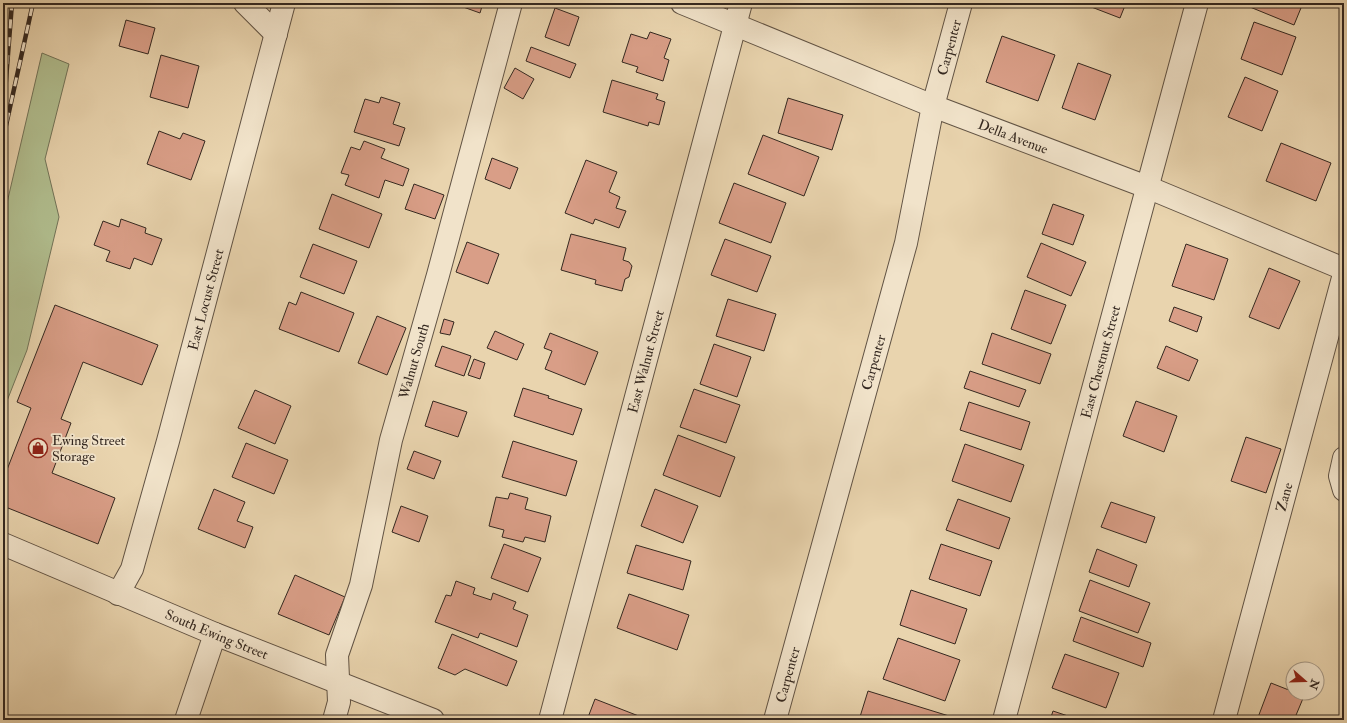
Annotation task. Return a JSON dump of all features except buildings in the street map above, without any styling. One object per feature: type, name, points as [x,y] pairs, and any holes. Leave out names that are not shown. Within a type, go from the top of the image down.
[{"type":"street","points":[[245,3],[276,34]]},
{"type":"street","name":"East Locust Street","points":[[118,594],[132,569],[166,448],[284,3]]},
{"type":"street","name":"Walnut South","points":[[334,720],[339,702],[337,655],[361,585],[391,440],[438,275],[511,3]]},
{"type":"street","name":"Della Avenue","points":[[682,3],[933,106],[1147,187],[1344,269]]},
{"type":"street","name":"East Walnut Street","points":[[550,720],[741,3]]},
{"type":"street","name":"Carpenter","points":[[775,720],[906,243],[933,106],[961,3]]},
{"type":"street","name":"East Chestnut Street","points":[[1004,720],[1197,3]]},
{"type":"street","name":"Zane","points":[[1224,720],[1344,274]]},
{"type":"street","name":"South Ewing Street","points":[[12,547],[118,594],[215,634],[338,681],[433,720]]},
{"type":"street","points":[[186,720],[215,634]]},
{"type":"green space","points":[[42,53],[69,64],[45,159],[59,217],[27,350],[3,411],[3,220]]},
{"type":"railway","points":[[3,118],[12,3]]},
{"type":"railway","points":[[3,139],[33,3]]},
{"type":"place","name":"Ewing Street Storage","points":[[38,448]]}]
